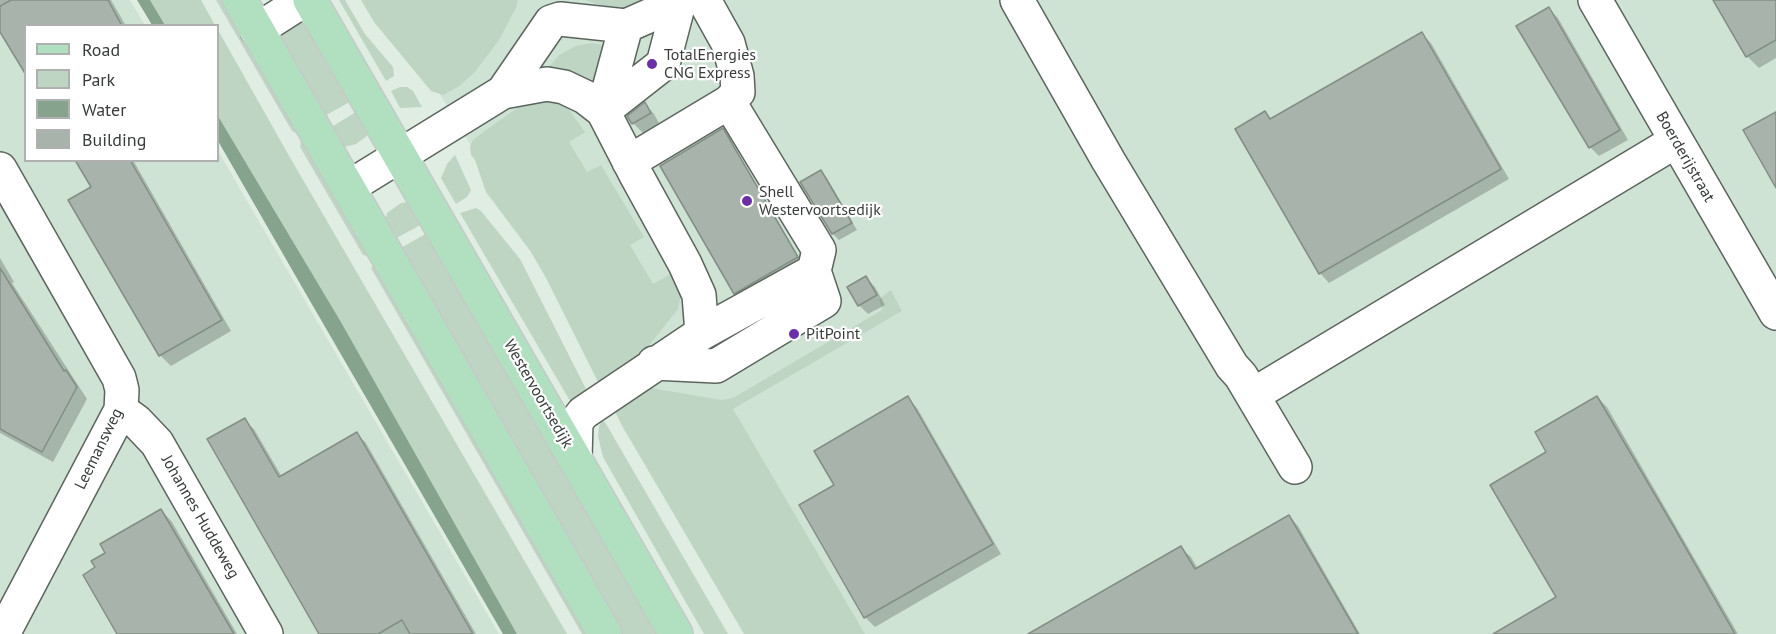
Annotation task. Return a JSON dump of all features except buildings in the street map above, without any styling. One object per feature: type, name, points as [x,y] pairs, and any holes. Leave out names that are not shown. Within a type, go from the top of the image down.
[{"type":"main road","points":[[240,0],[605,634]]},
{"type":"main road","name":"Westervoortsedijk","points":[[310,0],[676,634]]},
{"type":"street","points":[[257,30],[304,0]]},
{"type":"street","points":[[1017,0],[1108,160],[1295,467]]},
{"type":"street","name":"Boerderijstraat","points":[[1595,0],[1776,313]]},
{"type":"street","points":[[503,92],[551,22],[560,19],[626,26],[689,1]]},
{"type":"street","points":[[629,162],[729,102],[738,92],[737,76],[728,43],[689,1]]},
{"type":"street","points":[[603,111],[663,64],[689,1]]},
{"type":"street","points":[[603,111],[626,26]]},
{"type":"street","points":[[349,187],[503,92],[547,84],[564,87],[585,97],[603,111],[685,264],[699,295],[702,333]]},
{"type":"street","points":[[654,363],[716,366],[824,301],[814,271],[819,250],[729,102]]},
{"type":"street","points":[[1252,395],[1676,141]]},
{"type":"street","name":"Leemansweg","points":[[0,169],[119,378],[122,390],[121,410],[3,634]]},
{"type":"street","points":[[575,458],[576,422],[583,413],[654,363],[702,333],[814,271]]},
{"type":"street","name":"Johannes Huddeweg","points":[[121,410],[158,442],[266,634]]},
{"type":"shaded area","points":[[0,0],[130,0],[144,24],[24,24],[24,162],[219,162],[219,153],[499,634],[0,634]]},
{"type":"shaded area","points":[[383,0],[1776,0],[1776,634],[751,634],[541,262]]},
{"type":"green space","points":[[150,0],[201,0],[214,24],[164,24]]},
{"type":"green space","points":[[216,0],[222,0],[297,128],[296,133],[292,131]]},
{"type":"green space","points":[[339,0],[345,0],[365,34],[393,67],[394,76],[386,81]]},
{"type":"green space","points":[[361,0],[518,0],[499,40],[474,73],[458,87],[443,95],[431,91],[374,22]]},
{"type":"green space","points":[[585,0],[662,0],[649,7],[622,8]]},
{"type":"green space","points":[[305,17],[353,100],[323,117],[276,34]]},
{"type":"green space","points":[[219,32],[567,634],[517,634],[341,322],[219,118]]},
{"type":"green space","points":[[592,43],[608,46],[600,87],[545,72],[559,55],[576,46]]},
{"type":"green space","points":[[407,87],[413,91],[422,107],[400,108],[391,91]]},
{"type":"green space","points":[[544,97],[564,103],[585,132],[569,142],[587,172],[601,165],[644,237],[630,245],[653,284],[674,272],[682,290],[678,309],[635,363],[599,384],[546,278],[531,252],[486,192],[475,160],[471,155],[470,147],[473,140],[527,101]]},
{"type":"green space","points":[[359,110],[369,129],[367,136],[356,144],[344,147],[337,141],[330,128]]},
{"type":"green space","points":[[303,141],[368,256],[363,255],[300,147]]},
{"type":"green space","points":[[455,155],[471,190],[467,197],[456,204],[441,178],[447,164]]},
{"type":"green space","points":[[409,202],[424,223],[393,240],[385,221],[387,213],[401,203]]},
{"type":"green space","points":[[476,208],[481,211],[520,259],[585,387],[587,392],[573,406],[460,213]]},
{"type":"green space","points":[[429,232],[662,634],[619,634],[399,249]]},
{"type":"green space","points":[[375,264],[589,634],[582,634],[371,268]]},
{"type":"green space","points":[[891,290],[902,311],[733,409],[865,634],[744,634],[614,409],[645,387],[721,400],[733,398],[882,310],[879,299]]},
{"type":"green space","points":[[602,421],[605,422],[728,634],[704,634],[603,457],[598,436]]},
{"type":"water","points":[[137,0],[150,0],[164,24],[151,24]]},
{"type":"water","points":[[219,118],[341,322],[517,634],[503,634],[219,143]]},
{"type":"place","name":"TotalEnergies CNG Express","points":[[652,64]]},
{"type":"place","name":"Shell Westervoortsedijk","points":[[747,201]]},
{"type":"place","name":"PitPoint","points":[[794,334]]}]
